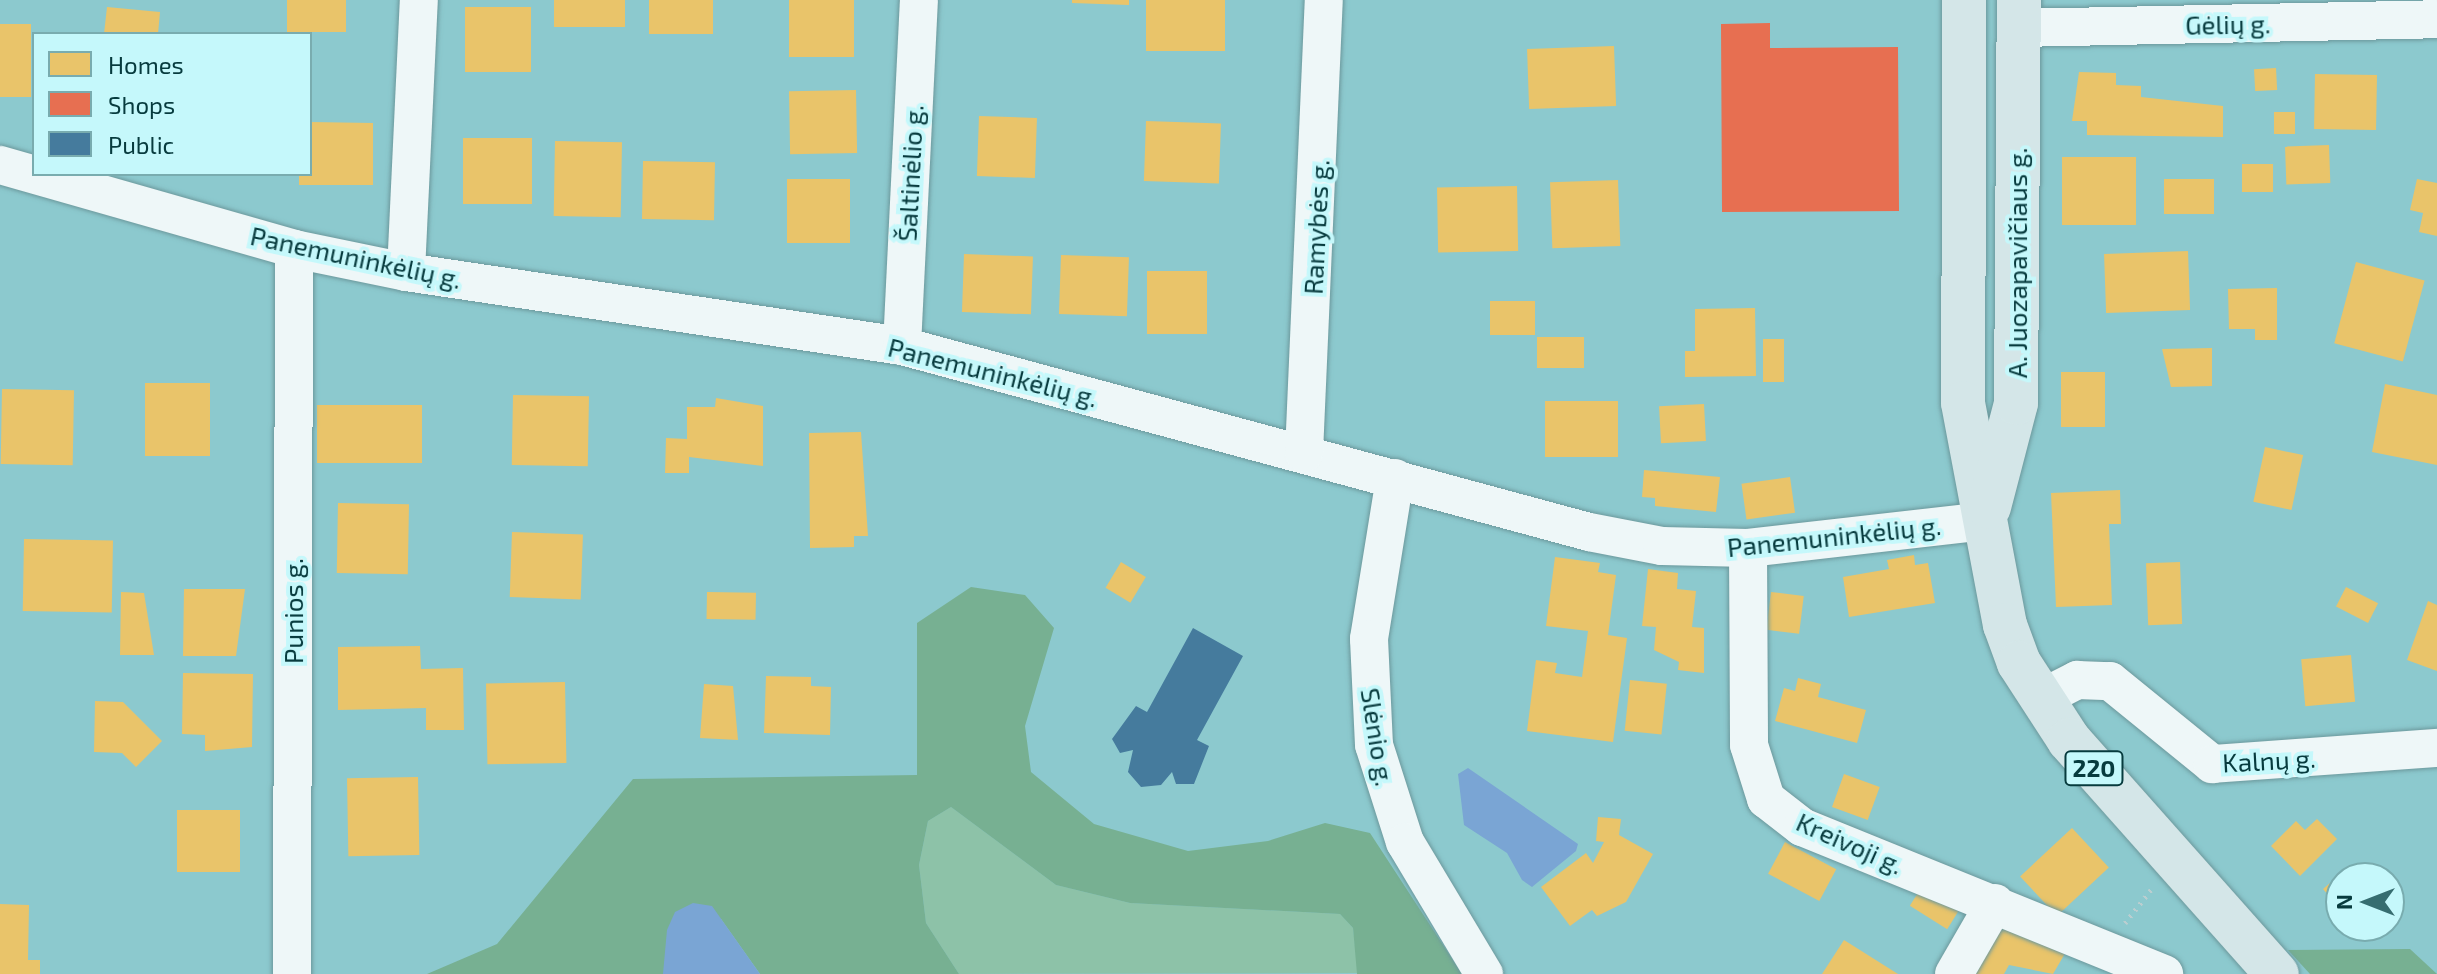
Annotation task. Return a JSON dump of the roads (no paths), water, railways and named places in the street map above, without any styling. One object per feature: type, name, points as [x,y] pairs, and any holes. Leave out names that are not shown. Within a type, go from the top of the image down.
[{"type":"main road","name":"A. Juozapavičiaus g.","points":[[1964,0],[1963,403],[2005,625],[2040,699],[2277,974]]},
{"type":"main road","name":"A. Juozapavičiaus g.","points":[[1986,521],[2016,403],[2018,14]]},
{"type":"street","points":[[406,272],[419,0]]},
{"type":"street","name":"Šaltinėlio g.","points":[[902,346],[919,0]]},
{"type":"street","name":"Ramybės g.","points":[[1304,453],[1324,0]]},
{"type":"street","name":"Gėlių g.","points":[[2018,14],[2437,19]]},
{"type":"street","name":"Panemuninkėlių g.","points":[[0,165],[32,174]]},
{"type":"street","name":"Panemuninkėlių g.","points":[[38,176],[294,249],[406,272],[902,346],[1589,532],[1662,546],[1748,548],[1986,521]]},
{"type":"street","name":"Punios g.","points":[[292,974],[294,249]]},
{"type":"street","name":"Slėnio g.","points":[[1395,478],[1369,639],[1374,745],[1405,842],[1484,974]]},
{"type":"street","name":"Kreivoji g.","points":[[1748,548],[1749,745],[1766,799],[1802,827],[2164,974]]},
{"type":"street","name":"Kalnų g.","points":[[2040,699],[2077,680],[2110,681],[2212,764],[2437,748]]},
{"type":"street","points":[[1954,974],[1995,903]]},
{"type":"water","points":[[1468,768],[1578,844],[1576,851],[1532,887],[1522,880],[1507,853],[1464,825],[1458,774]]},
{"type":"water","points":[[693,903],[712,906],[760,974],[663,974],[667,930],[675,912]]}]
